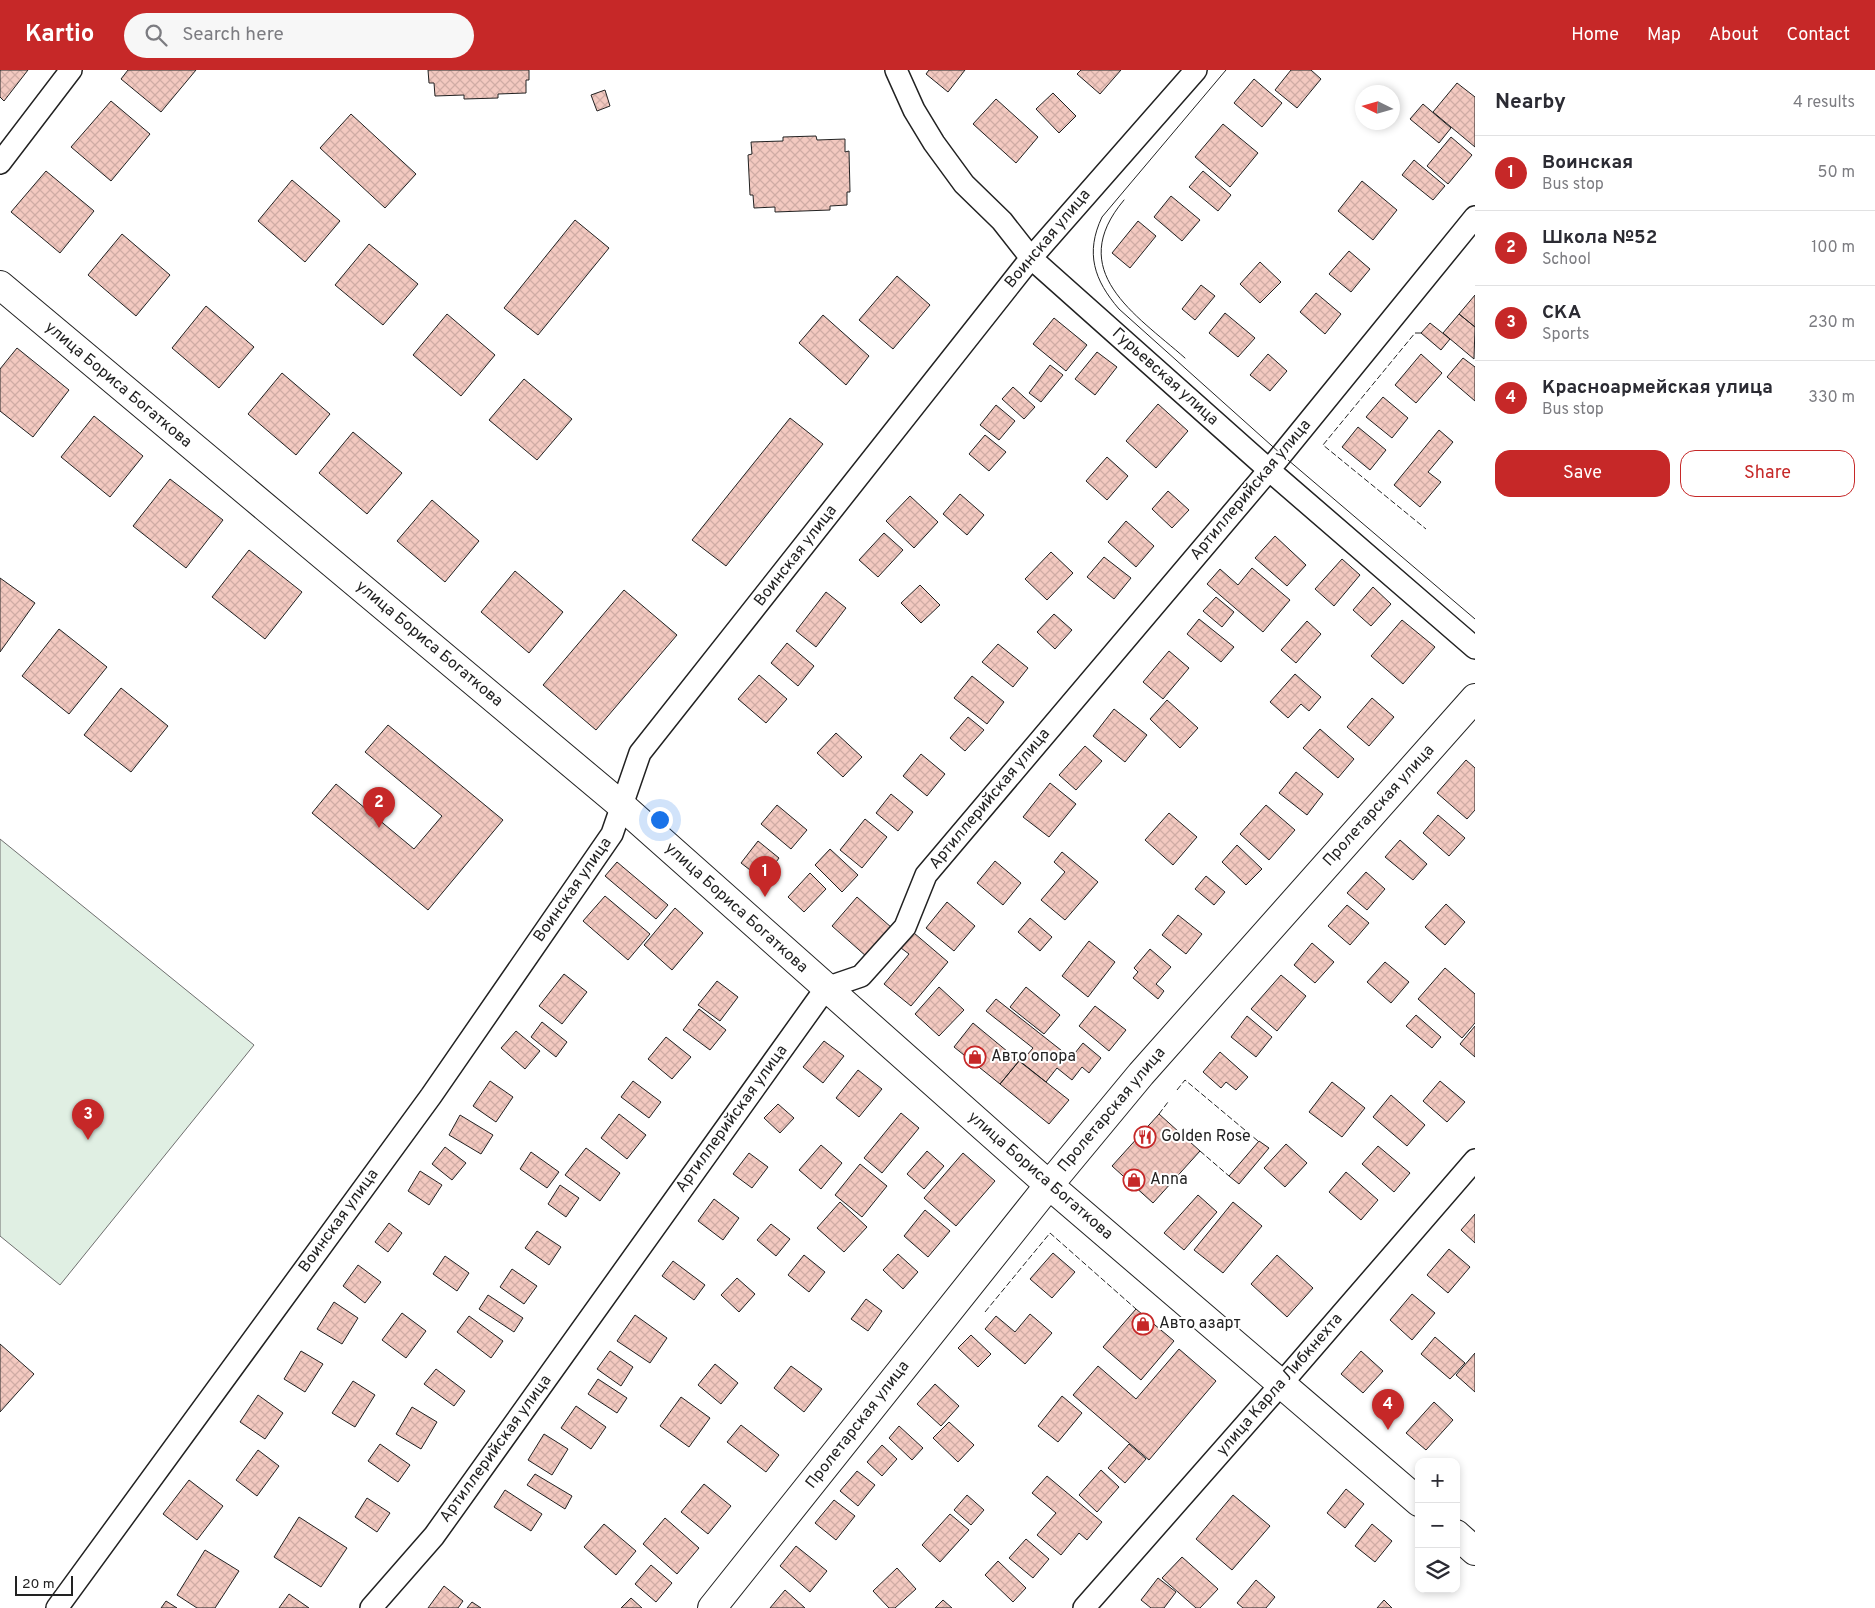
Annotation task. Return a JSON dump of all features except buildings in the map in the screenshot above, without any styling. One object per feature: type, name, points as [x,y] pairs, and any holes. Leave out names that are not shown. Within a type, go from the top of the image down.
[{"type":"main road","name":"улица Бориса Богаткова","points":[[0,285],[621,805],[1049,1184],[1415,1499]]},
{"type":"main road","name":"Пролетарская улица","points":[[712,1608],[1049,1184],[1141,1074],[1475,698]]},
{"type":"main road","points":[[1460,1538],[1475,1551]]},
{"type":"street","points":[[0,163],[71,70]]},
{"type":"street","name":"Гурьевская улица","points":[[896,70],[914,110],[964,184],[1002,221],[1031,258],[1269,470],[1475,648]]},
{"type":"street","name":"Воинская улица","points":[[56,1608],[431,1096],[612,834],[640,753],[1031,258],[1196,70]]},
{"type":"street","name":"Артиллерийская улица","points":[[370,1608],[434,1536],[826,988],[861,976],[905,927],[926,875],[1269,470],[1475,216]]},
{"type":"street","name":"улица Карла Либкнехта","points":[[1084,1608],[1475,1160]]},
{"type":"green space","points":[[0,839],[254,1045],[60,1285],[0,1236]]},
{"type":"tram line","points":[[1226,70],[1102,217],[1094,242],[1093,254],[1098,277],[1119,309],[1281,454],[1475,619]]},
{"type":"tram line","points":[[1124,200],[1107,225],[1101,248],[1104,270],[1113,289],[1128,307],[1185,358]]},
{"type":"fence","points":[[1421,333],[1415,333],[1323,445],[1426,529]]},
{"type":"fence","points":[[1177,1090],[1185,1080],[1258,1141]]},
{"type":"fence","points":[[1159,1114],[1168,1102]]},
{"type":"fence","points":[[1200,1151],[1229,1176]]},
{"type":"fence","points":[[985,1312],[1050,1233],[1136,1309]]},
{"type":"place","name":"Школа №52","points":[[379,828]]},
{"type":"place","name":"Воинская","points":[[765,897]]},
{"type":"place","name":"Авто опора","points":[[975,1057]]},
{"type":"place","name":"Golden Rose","points":[[1145,1137]]},
{"type":"place","name":"СКА","points":[[88,1140]]},
{"type":"place","name":"Anna","points":[[1134,1180]]},
{"type":"place","name":"Авто азарт","points":[[1143,1324]]},
{"type":"place","name":"Красноармейская улица","points":[[1388,1430]]}]
